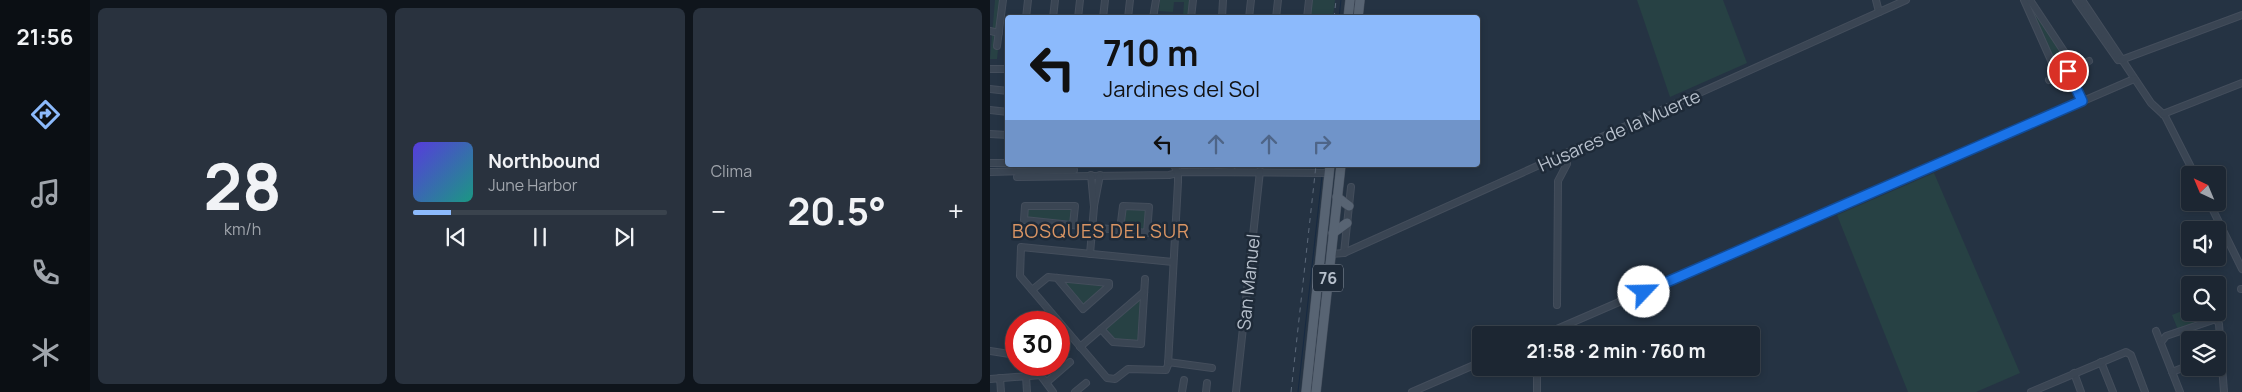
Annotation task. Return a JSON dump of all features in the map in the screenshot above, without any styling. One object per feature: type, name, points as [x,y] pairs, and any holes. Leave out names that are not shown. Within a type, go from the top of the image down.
[{"type":"main road","points":[[1348,15],[1350,0]]},
{"type":"main road","points":[[1358,15],[1360,0]]},
{"type":"main road","name":"76","points":[[1316,392],[1341,167]]},
{"type":"main road","name":"76","points":[[1306,392],[1326,170]]},
{"type":"main road","points":[[1338,197],[1349,206]]},
{"type":"main road","points":[[1333,233],[1347,223]]},
{"type":"street","points":[[998,46],[1003,0]]},
{"type":"street","points":[[1026,15],[1028,0]]},
{"type":"street","points":[[1053,15],[1055,0]]},
{"type":"street","points":[[1078,15],[1080,0]]},
{"type":"street","points":[[1103,15],[1105,0]]},
{"type":"street","points":[[1128,15],[1130,0]]},
{"type":"street","points":[[1154,15],[1156,0]]},
{"type":"street","points":[[1191,15],[1193,0]]},
{"type":"street","points":[[1222,15],[1224,0]]},
{"type":"street","points":[[1249,15],[1251,0]]},
{"type":"street","points":[[1276,15],[1278,0]]},
{"type":"street","points":[[1307,15],[1309,0]]},
{"type":"street","points":[[1876,0],[1879,12]]},
{"type":"street","name":"Húsares de la Muerte","points":[[1331,254],[1344,253],[1906,0]]},
{"type":"street","points":[[2024,0],[2058,76]]},
{"type":"street","points":[[2030,0],[2072,69],[2082,101]]},
{"type":"street","points":[[2076,0],[2111,52],[2128,70]]},
{"type":"street","points":[[2082,0],[2150,103],[2163,114],[2190,166]]},
{"type":"street","points":[[2122,60],[2242,15]]},
{"type":"street","points":[[990,32],[999,32]]},
{"type":"street","points":[[2049,80],[2089,61]]},
{"type":"street","points":[[990,69],[1005,69]]},
{"type":"street","points":[[1564,326],[2134,78]]},
{"type":"street","points":[[2163,114],[2242,83]]},
{"type":"street","points":[[990,89],[1005,91]]},
{"type":"street","points":[[990,110],[1005,112]]},
{"type":"street","points":[[990,134],[1005,135]]},
{"type":"street","points":[[1557,305],[1558,181],[1567,164],[1567,153]]},
{"type":"street","points":[[990,163],[1005,163]]},
{"type":"street","points":[[1169,175],[1172,167]]},
{"type":"street","points":[[1173,262],[1021,247],[1019,274],[1109,380],[1115,379],[1128,370],[1162,371],[1167,369],[1178,174],[1174,167]]},
{"type":"street","points":[[990,172],[1073,168],[1088,172],[1091,175],[1094,207],[1090,254]]},
{"type":"street","points":[[1017,177],[1169,175],[1217,168],[1260,171],[1326,170]]},
{"type":"street","name":"San Manuel","points":[[1236,392],[1260,171]]},
{"type":"street","points":[[1094,207],[1098,194],[1100,175]]},
{"type":"street","points":[[1344,253],[1351,187]]},
{"type":"street","points":[[1073,225],[1075,206],[1025,206],[1024,220],[1147,233],[1149,206],[1123,206],[1120,230]]},
{"type":"street","points":[[2213,211],[2242,269]]},
{"type":"street","points":[[1032,290],[1046,278],[1057,278],[1109,283],[1109,288],[1083,309],[1057,278]]},
{"type":"street","points":[[1101,329],[1113,342],[1141,344],[1145,279]]},
{"type":"street","points":[[1080,347],[1144,292]]},
{"type":"street","points":[[2162,341],[2166,336],[2207,321]]},
{"type":"street","points":[[2156,331],[2162,341],[2180,392]]},
{"type":"street","points":[[990,351],[1005,353]]},
{"type":"street","points":[[2031,392],[2124,352],[2129,353],[2145,392]]},
{"type":"street","points":[[1168,362],[1212,368]]},
{"type":"street","points":[[2101,362],[2113,392]]},
{"type":"street","points":[[1412,392],[1472,366]]},
{"type":"street","points":[[2172,372],[2181,368]]},
{"type":"street","points":[[2074,373],[2081,392]]},
{"type":"street","points":[[990,379],[1026,376],[1028,392]]},
{"type":"street","points":[[1043,376],[1053,392]]},
{"type":"street","points":[[1047,382],[1054,376]]},
{"type":"street","points":[[1537,376],[1537,392]]},
{"type":"street","points":[[2221,376],[2222,391]]},
{"type":"street","points":[[1000,378],[1001,392]]},
{"type":"street","points":[[1182,392],[1184,380]]},
{"type":"street","points":[[1076,392],[1086,383]]},
{"type":"street","points":[[1206,392],[1207,383]]},
{"type":"green space","points":[[995,0],[1004,0],[997,59],[990,59]]},
{"type":"green space","points":[[1160,0],[1190,0],[1188,15],[1183,15],[1184,2],[1174,2],[1173,12],[1159,11]]},
{"type":"green space","points":[[1311,0],[1335,0],[1333,15],[1309,15]]},
{"type":"green space","points":[[1637,0],[1723,0],[1747,63],[1670,97]]},
{"type":"green space","points":[[2026,0],[2029,0],[2071,67],[2060,72],[2058,70]]},
{"type":"green space","points":[[1934,173],[2020,373],[1976,392],[1908,392],[1837,215]]},
{"type":"green space","points":[[1027,208],[1073,209],[1072,223],[1026,218]]},
{"type":"green space","points":[[1125,208],[1146,209],[1145,230],[1124,229]]},
{"type":"green space","points":[[1062,281],[1108,286],[1084,307]]},
{"type":"green space","points":[[1142,296],[1139,341],[1116,340],[1105,327]]},
{"type":"green space","points":[[2181,311],[2181,321],[2193,321],[2194,324],[2178,330],[2172,315]]},
{"type":"waterway","points":[[1339,15],[1341,0]]},
{"type":"waterway","points":[[1298,392],[1322,176]]},
{"type":"railway","points":[[1334,15],[1336,0]]},
{"type":"railway","points":[[1291,392],[1316,167]]},
{"type":"district","name":"BOSQUES DEL SUR","points":[[1101,231]]},
{"type":"route","points":[[1644,292],[2082,101],[2068,71]]}]
